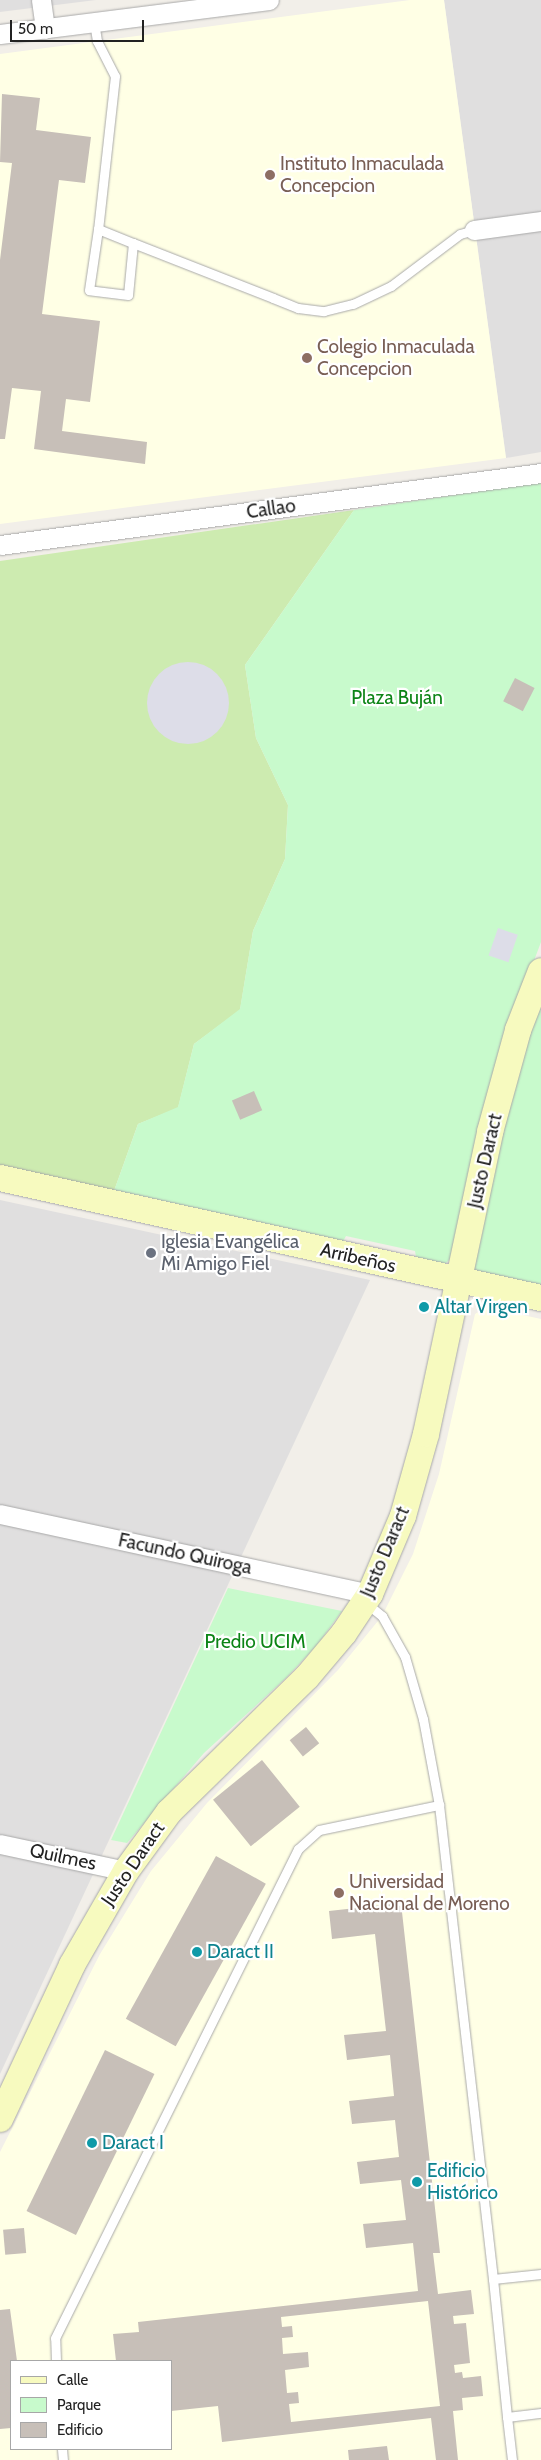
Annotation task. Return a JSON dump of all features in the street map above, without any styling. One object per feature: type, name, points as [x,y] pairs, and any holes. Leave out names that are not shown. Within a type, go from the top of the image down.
[{"type":"street","points":[[41,0],[44,29]]},
{"type":"street","points":[[0,34],[269,0]]},
{"type":"street","points":[[474,230],[541,221]]},
{"type":"street","name":"Callao","points":[[0,545],[541,473]]},
{"type":"street","name":"Justo Daract","points":[[0,2119],[72,1965],[126,1871],[169,1812],[307,1677],[367,1598],[404,1516],[426,1434],[460,1281],[490,1132],[518,1030],[541,971]]},
{"type":"street","name":"Arribeños","points":[[0,1178],[541,1298]]},
{"type":"street","name":"Facundo Quiroga","points":[[0,1514],[367,1598]]},
{"type":"street","name":"Quilmes","points":[[0,1844],[126,1871]]},
{"type":"lane","points":[[94,22],[97,41],[114,76],[98,229],[89,290],[128,295],[133,243]]},
{"type":"lane","points":[[98,229],[298,308],[324,311],[354,304],[391,286],[460,234],[474,230]]},
{"type":"lane","points":[[367,1598],[382,1616],[405,1657],[423,1720],[439,1805],[512,2460]]},
{"type":"lane","points":[[56,2360],[55,2338],[298,1848],[319,1830],[439,1805]]},
{"type":"lane","points":[[493,2279],[541,2274]]},
{"type":"lane","points":[[507,2417],[541,2413]]},
{"type":"shaded area","points":[[0,0],[96,0],[0,12]]},
{"type":"shaded area","points":[[410,0],[444,0],[506,458],[0,524],[0,54]]},
{"type":"shaded area","points":[[444,0],[541,0],[541,452],[506,458]]},
{"type":"shaded area","points":[[188,662],[204,666],[217,674],[225,687],[229,703],[225,719],[217,732],[204,740],[188,744],[172,740],[159,732],[151,719],[147,703],[151,687],[159,674],[172,666]]},
{"type":"shaded area","points":[[498,928],[518,935],[508,962],[489,955]]},
{"type":"shaded area","points":[[0,1200],[370,1280],[0,2074]]},
{"type":"shaded area","name":"Universidad Nacional de Moreno","points":[[486,1307],[541,1319],[541,2460],[0,2460],[0,2152],[100,1954],[151,1871],[207,1803],[338,1670],[382,1616],[413,1554],[439,1474],[475,1314]]},
{"type":"green space","name":"Plaza Buján","points":[[541,482],[541,942],[526,982],[450,1259],[443,1266],[417,1263],[415,1251],[346,1236],[341,1245],[114,1191],[138,1124],[178,1107],[194,1044],[240,1009],[253,931],[285,859],[288,805],[256,738],[245,665],[354,510]]},
{"type":"green space","points":[[354,510],[245,665],[256,738],[288,805],[285,859],[253,931],[240,1010],[194,1044],[178,1108],[138,1124],[114,1191],[0,1166],[0,561]]},
{"type":"green space","points":[[541,997],[541,1286],[470,1271],[496,1143]]},
{"type":"green space","name":"Predio UCIM","points":[[228,1588],[342,1611],[317,1645],[287,1677],[204,1753],[127,1843],[111,1840]]},
{"type":"building","points":[[2,94],[40,98],[36,130],[91,137],[85,183],[59,180],[42,314],[100,321],[90,402],[66,399],[62,431],[147,442],[145,464],[34,449],[41,391],[12,388],[5,439],[0,439],[0,260],[12,163],[0,162]]},
{"type":"building","points":[[515,678],[535,688],[523,711],[503,701]]},
{"type":"building","points":[[254,1091],[262,1110],[240,1120],[232,1100]]},
{"type":"building","points":[[306,1727],[319,1743],[303,1757],[290,1740]]},
{"type":"building","points":[[262,1760],[300,1807],[251,1846],[213,1800]]},
{"type":"building","name":"Daract II","points":[[216,1856],[266,1884],[176,2046],[126,2019]]},
{"type":"building","name":"Edificio Histórico","points":[[401,1903],[440,2253],[433,2253],[438,2294],[471,2290],[474,2314],[453,2316],[454,2324],[466,2323],[470,2363],[454,2365],[455,2373],[462,2372],[463,2378],[481,2376],[483,2396],[462,2398],[463,2410],[453,2411],[458,2460],[436,2460],[431,2418],[222,2442],[218,2406],[172,2411],[172,2360],[116,2360],[113,2334],[139,2332],[138,2322],[418,2291],[413,2243],[366,2248],[363,2224],[406,2220],[401,2180],[360,2184],[357,2162],[399,2157],[395,2120],[352,2124],[349,2101],[394,2096],[390,2055],[347,2060],[344,2035],[386,2031],[375,1934],[332,1939],[329,1911]],"holes":[[[428,2301],[440,2406],[291,2422],[289,2404],[299,2403],[298,2392],[287,2393],[285,2370],[309,2367],[308,2352],[283,2354],[282,2338],[293,2337],[292,2326],[282,2327],[281,2317]]]},
{"type":"building","name":"Daract I","points":[[105,2050],[154,2074],[76,2235],[27,2211]]},
{"type":"building","points":[[24,2228],[26,2253],[5,2255],[3,2230]]},
{"type":"building","points":[[10,2309],[17,2360],[10,2360],[10,2428],[0,2429],[0,2310]]},
{"type":"building","points":[[387,2446],[389,2460],[349,2460],[348,2450]]},
{"type":"place","name":"Instituto Inmaculada Concepcion","points":[[270,175]]},
{"type":"place","name":"Colegio Inmaculada Concepcion","points":[[307,358]]},
{"type":"place","name":"Iglesia Evangélica Mi Amigo Fiel","points":[[151,1253]]},
{"type":"place","name":"Altar Virgen","points":[[424,1307]]},
{"type":"place","name":"Universidad Nacional de Moreno","points":[[339,1893]]},
{"type":"place","name":"Daract II","points":[[197,1952]]},
{"type":"place","name":"Daract I","points":[[92,2143]]},
{"type":"place","name":"Edificio Histórico","points":[[417,2182]]}]
